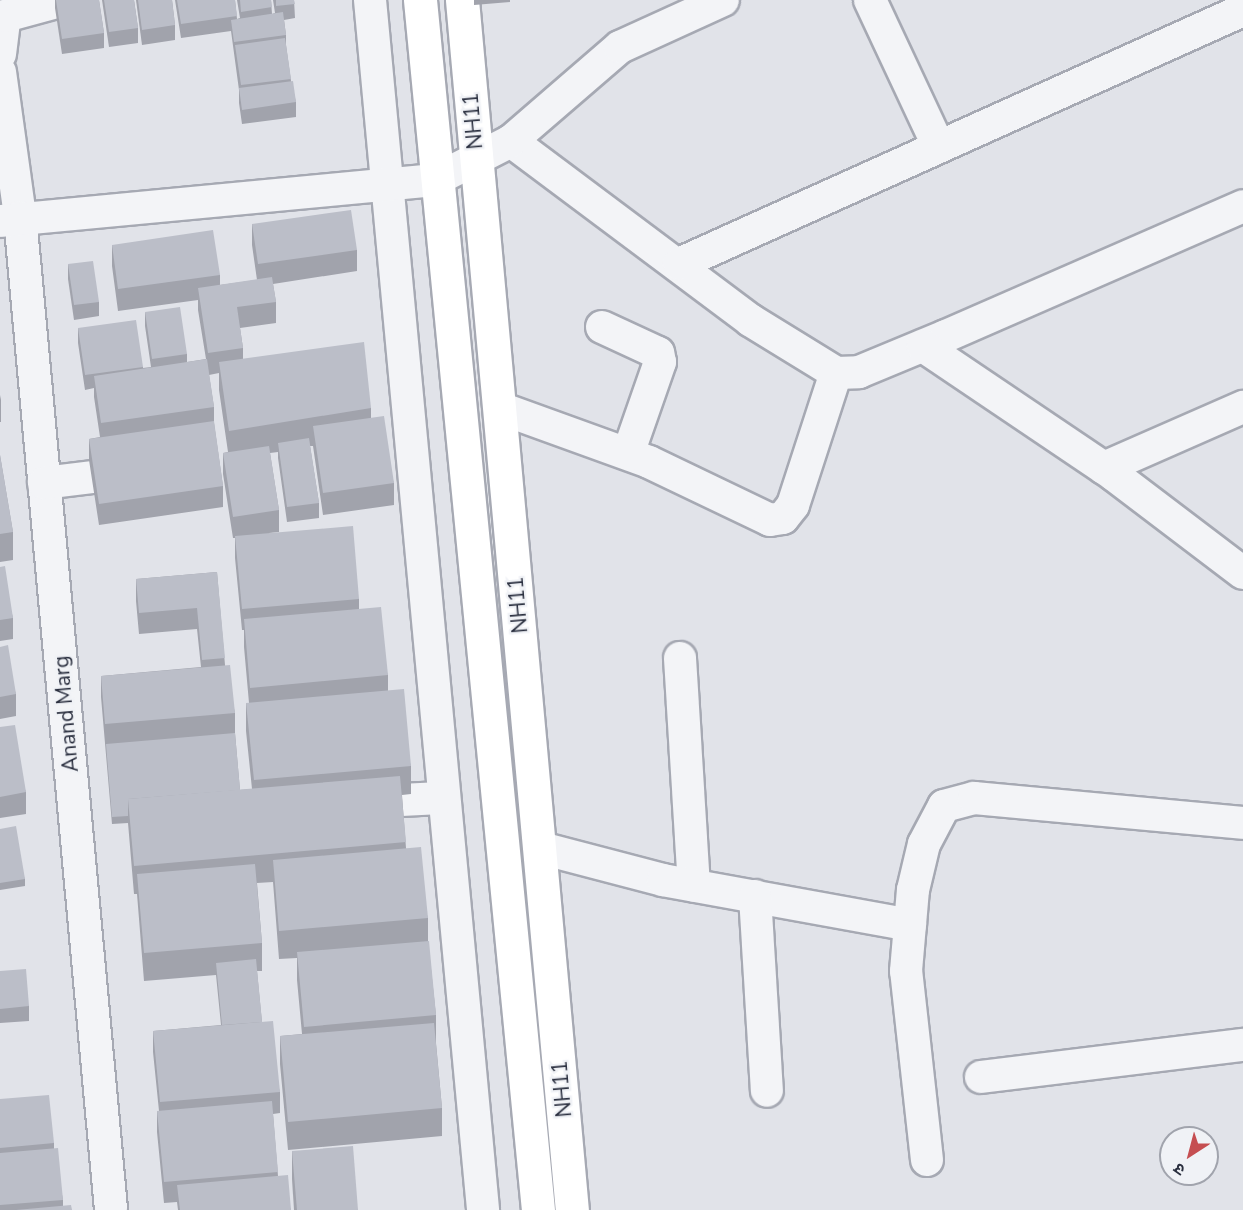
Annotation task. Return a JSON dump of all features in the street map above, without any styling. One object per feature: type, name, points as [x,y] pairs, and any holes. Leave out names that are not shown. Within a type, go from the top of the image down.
[{"type":"highway","points":[[420,0],[435,180],[538,1210]]},
{"type":"highway","name":"NH11","points":[[462,0],[541,848],[572,1210]]},
{"type":"street","points":[[0,54],[4,16],[64,0]]},
{"type":"street","points":[[370,0],[391,185],[425,747],[441,798],[483,1210]]},
{"type":"street","points":[[10,219],[435,180],[476,156],[511,141],[620,47],[723,0]]},
{"type":"street","points":[[870,0],[939,147]]},
{"type":"street","points":[[679,264],[1243,10]]},
{"type":"street","name":"Anand Marg","points":[[0,72],[10,219],[44,483],[111,1210]]},
{"type":"street","points":[[511,141],[679,264],[750,320],[836,373],[859,372],[923,346],[1243,206]]},
{"type":"street","points":[[602,327],[658,353],[660,362],[628,454]]},
{"type":"street","points":[[923,346],[1104,468],[1243,573]]},
{"type":"street","points":[[500,408],[628,454],[770,520],[783,518],[836,373]]},
{"type":"street","points":[[1104,468],[1243,407]]},
{"type":"street","points":[[44,483],[161,469]]},
{"type":"street","points":[[680,658],[693,886]]},
{"type":"street","points":[[331,804],[441,798]]},
{"type":"street","points":[[927,1160],[906,971],[910,925],[924,844],[944,806],[986,799],[1243,823]]},
{"type":"street","points":[[541,848],[693,886],[910,925]]},
{"type":"street","points":[[755,896],[767,1090]]},
{"type":"street","points":[[981,1077],[1243,1045]]},
{"type":"building","points":[[56,0],[99,0],[104,33],[62,39]]},
{"type":"building","points":[[104,0],[134,0],[138,28],[109,32]]},
{"type":"building","points":[[138,0],[172,0],[175,25],[142,30]]},
{"type":"building","points":[[177,0],[235,0],[237,16],[181,24]]},
{"type":"building","points":[[240,0],[271,0],[272,7],[241,12]]},
{"type":"building","points":[[276,0],[294,0],[295,4],[276,6]]},
{"type":"building","points":[[283,12],[286,35],[234,42],[231,20]]},
{"type":"building","points":[[285,38],[291,79],[241,85],[235,45]]},
{"type":"building","points":[[293,81],[296,102],[242,110],[239,88]]},
{"type":"building","points":[[351,210],[357,250],[258,264],[252,224]]},
{"type":"building","points":[[213,230],[220,275],[118,289],[112,245]]},
{"type":"building","points":[[93,261],[99,302],[74,305],[68,264]]},
{"type":"building","points":[[272,277],[276,302],[237,307],[243,348],[208,353],[198,288]]},
{"type":"building","points":[[180,307],[187,354],[152,359],[145,312]]},
{"type":"building","points":[[136,320],[143,367],[85,375],[78,328]]},
{"type":"building","points":[[364,342],[371,408],[229,431],[219,362]]},
{"type":"building","points":[[207,359],[214,407],[101,423],[94,376]]},
{"type":"building","points":[[384,416],[394,483],[323,493],[313,426]]},
{"type":"building","points":[[214,421],[223,486],[99,504],[89,439]]},
{"type":"building","points":[[309,438],[319,503],[287,507],[278,443]]},
{"type":"building","points":[[269,446],[279,510],[233,517],[223,453]]},
{"type":"building","points":[[0,455],[13,532],[0,534]]},
{"type":"building","points":[[353,526],[359,599],[242,609],[235,536]]},
{"type":"building","points":[[5,566],[13,618],[0,620],[0,567]]},
{"type":"building","points":[[217,572],[225,658],[202,660],[197,608],[139,613],[136,579]]},
{"type":"building","points":[[381,607],[388,675],[250,688],[244,619]]},
{"type":"building","points":[[8,645],[16,694],[0,697],[0,647]]},
{"type":"building","points":[[230,665],[235,713],[105,724],[101,676]]},
{"type":"building","points":[[404,689],[411,766],[254,780],[246,703]]},
{"type":"building","points":[[15,725],[26,792],[0,797],[0,727]]},
{"type":"building","points":[[235,733],[240,790],[128,799],[128,816],[112,817],[106,744]]},
{"type":"building","points":[[400,776],[406,842],[134,866],[128,799]]},
{"type":"building","points":[[16,826],[25,879],[0,883],[0,829]]},
{"type":"building","points":[[421,847],[428,918],[279,931],[273,860]]},
{"type":"building","points":[[255,864],[262,943],[144,953],[137,874]]},
{"type":"building","points":[[429,941],[436,1015],[304,1027],[297,952]]},
{"type":"building","points":[[256,959],[262,1022],[222,1025],[216,963]]},
{"type":"building","points":[[26,969],[29,1006],[0,1009],[0,971]]},
{"type":"building","points":[[273,1021],[280,1092],[160,1102],[153,1031]]},
{"type":"building","points":[[434,1023],[442,1108],[288,1122],[280,1036]]},
{"type":"building","points":[[49,1095],[54,1143],[0,1148],[0,1099]]},
{"type":"building","points":[[272,1101],[278,1172],[164,1182],[157,1111]]},
{"type":"building","points":[[353,1146],[358,1210],[297,1210],[292,1151]]},
{"type":"building","points":[[58,1148],[63,1200],[0,1205],[0,1153]]},
{"type":"building","points":[[288,1175],[291,1210],[180,1210],[177,1185]]},
{"type":"building","points":[[71,1205],[72,1210],[16,1210]]}]
